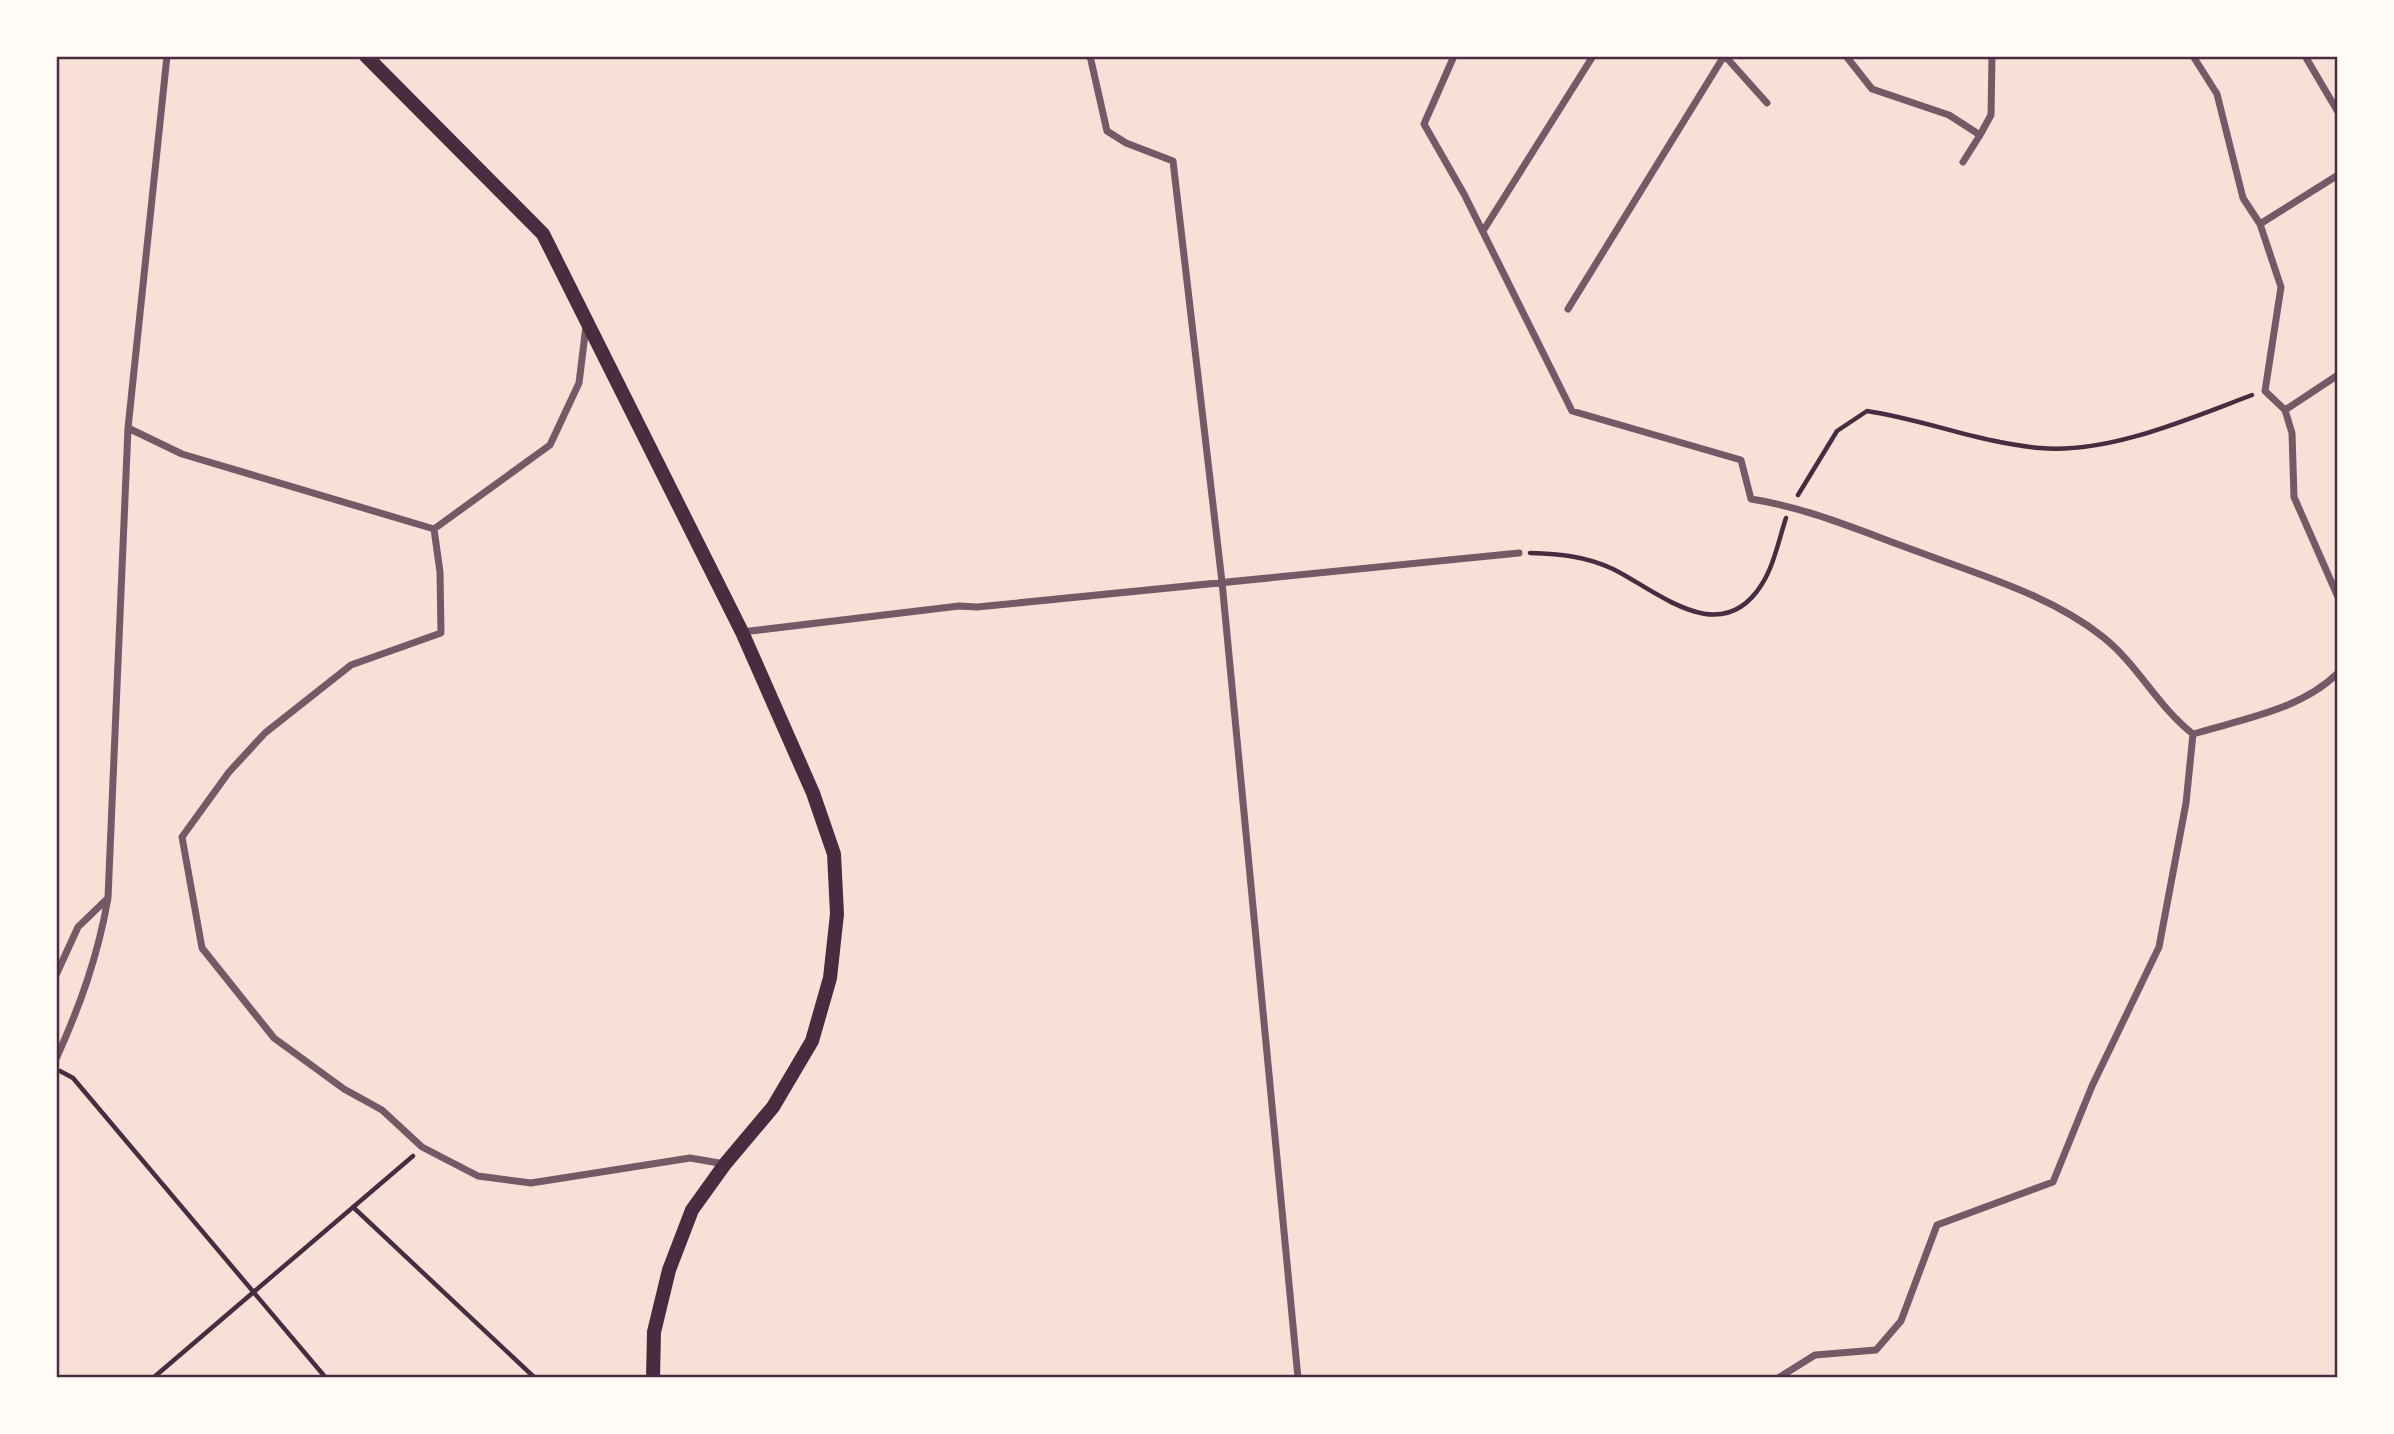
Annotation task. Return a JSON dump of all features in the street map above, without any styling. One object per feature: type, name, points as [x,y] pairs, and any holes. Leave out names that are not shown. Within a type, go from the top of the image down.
[{"type":"main road","points":[[366,56],[543,234],[742,632],[813,793],[834,854],[838,915],[830,978],[812,1041],[773,1107],[725,1164],[692,1210],[669,1270],[654,1332],[653,1378]]},
{"type":"street","points":[[56,1059],[76,1015],[99,949],[108,898],[128,428],[167,56]]},
{"type":"street","points":[[1090,56],[1107,131],[1126,143],[1173,161],[1222,582],[1298,1378]]},
{"type":"street","points":[[1454,56],[1424,124],[1483,231],[1572,411],[1741,460],[1751,499],[1791,505],[1999,582],[2070,612],[2105,639],[2147,683],[2176,721],[2193,734]]},
{"type":"street","points":[[1483,231],[1593,56]]},
{"type":"street","points":[[1568,309],[1725,56],[1767,103]]},
{"type":"street","points":[[1846,56],[1872,89],[1949,115],[1980,135]]},
{"type":"street","points":[[1964,162],[1991,116],[1992,56]]},
{"type":"street","points":[[2193,56],[2217,94],[2243,198],[2260,224],[2281,286],[2264,391],[2285,410],[2292,432],[2294,497],[2309,538],[2338,597]]},
{"type":"street","points":[[2305,56],[2338,112]]},
{"type":"street","points":[[2260,224],[2338,175]]},
{"type":"street","points":[[435,529],[550,445],[579,383],[586,319]]},
{"type":"street","points":[[2285,410],[2338,375]]},
{"type":"street","points":[[128,428],[182,454],[435,529]]},
{"type":"street","points":[[435,529],[440,572],[441,633],[351,665],[265,733],[229,772],[182,837],[202,948],[274,1038],[344,1089],[382,1110],[422,1147],[478,1176],[531,1184],[690,1158],[725,1164]]},
{"type":"street","points":[[742,632],[958,606],[977,607],[1519,553]]},
{"type":"street","points":[[2193,734],[2290,706],[2325,685],[2338,673]]},
{"type":"street","points":[[1778,1378],[1815,1356],[1876,1350],[1901,1321],[1937,1226],[2053,1182],[2092,1086],[2159,947],[2186,803],[2193,734]]},
{"type":"street","points":[[56,975],[78,927],[108,898]]},
{"type":"path","points":[[1519,553],[1575,555],[1613,570],[1667,601],[1704,616],[1737,609],[1762,584],[1791,505],[1837,431],[1867,411],[1902,416],[1976,438],[2039,448],[2070,449],[2160,430],[2264,391]]},
{"type":"path","points":[[56,1069],[73,1078],[326,1378]]},
{"type":"path","points":[[153,1378],[422,1147]]},
{"type":"path","points":[[353,1208],[535,1378]]}]
